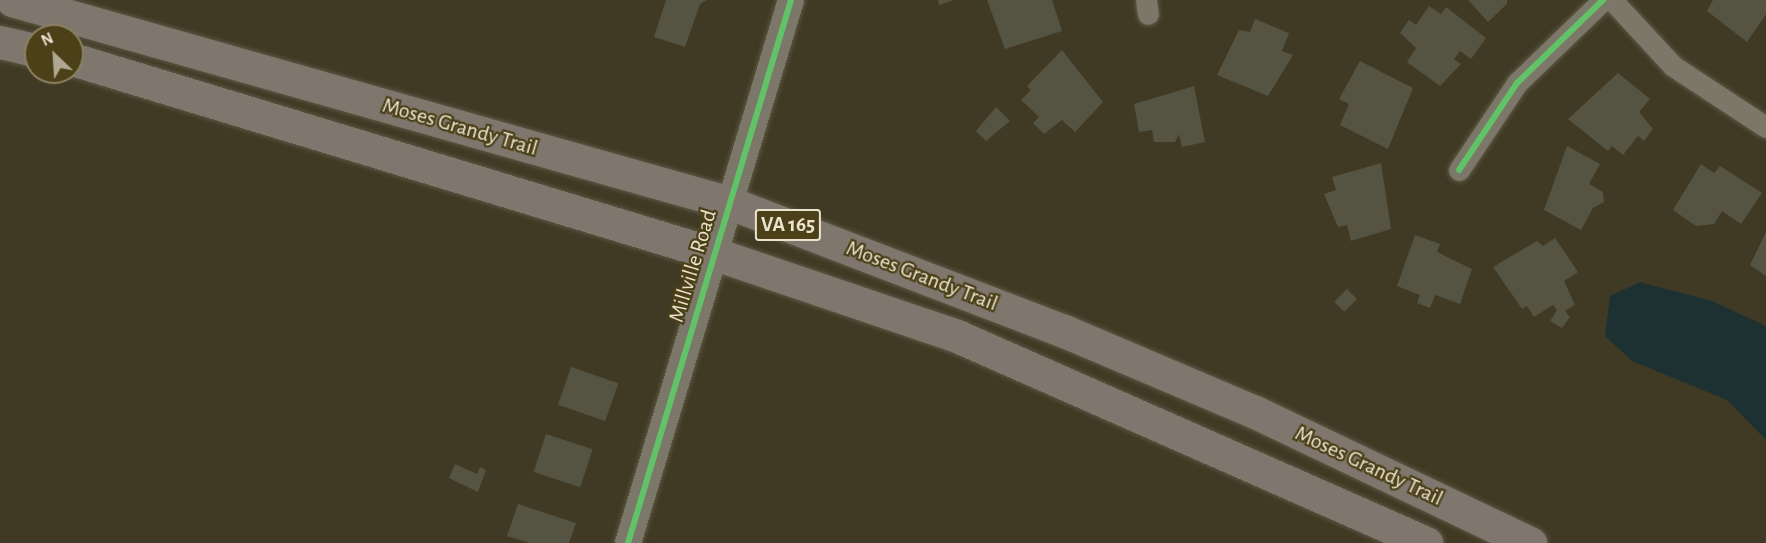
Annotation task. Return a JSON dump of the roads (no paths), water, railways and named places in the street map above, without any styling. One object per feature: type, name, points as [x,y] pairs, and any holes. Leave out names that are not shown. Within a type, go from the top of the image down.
[{"type":"main road","name":"Moses Grandy Trail","points":[[12,0],[730,203],[1074,335],[1255,412],[1530,543]]},
{"type":"main road","points":[[0,42],[24,47]]},
{"type":"main road","name":"Moses Grandy Trail","points":[[84,63],[715,254],[957,336],[1426,543]]},
{"type":"street","name":"Millville Road","points":[[628,543],[791,0]]},
{"type":"street","points":[[1459,170],[1517,83],[1603,0]]},
{"type":"street","points":[[1612,0],[1674,66],[1766,127]]},
{"type":"water","points":[[1640,282],[1712,301],[1766,326],[1766,440],[1727,400],[1632,361],[1605,336],[1610,296]]}]
